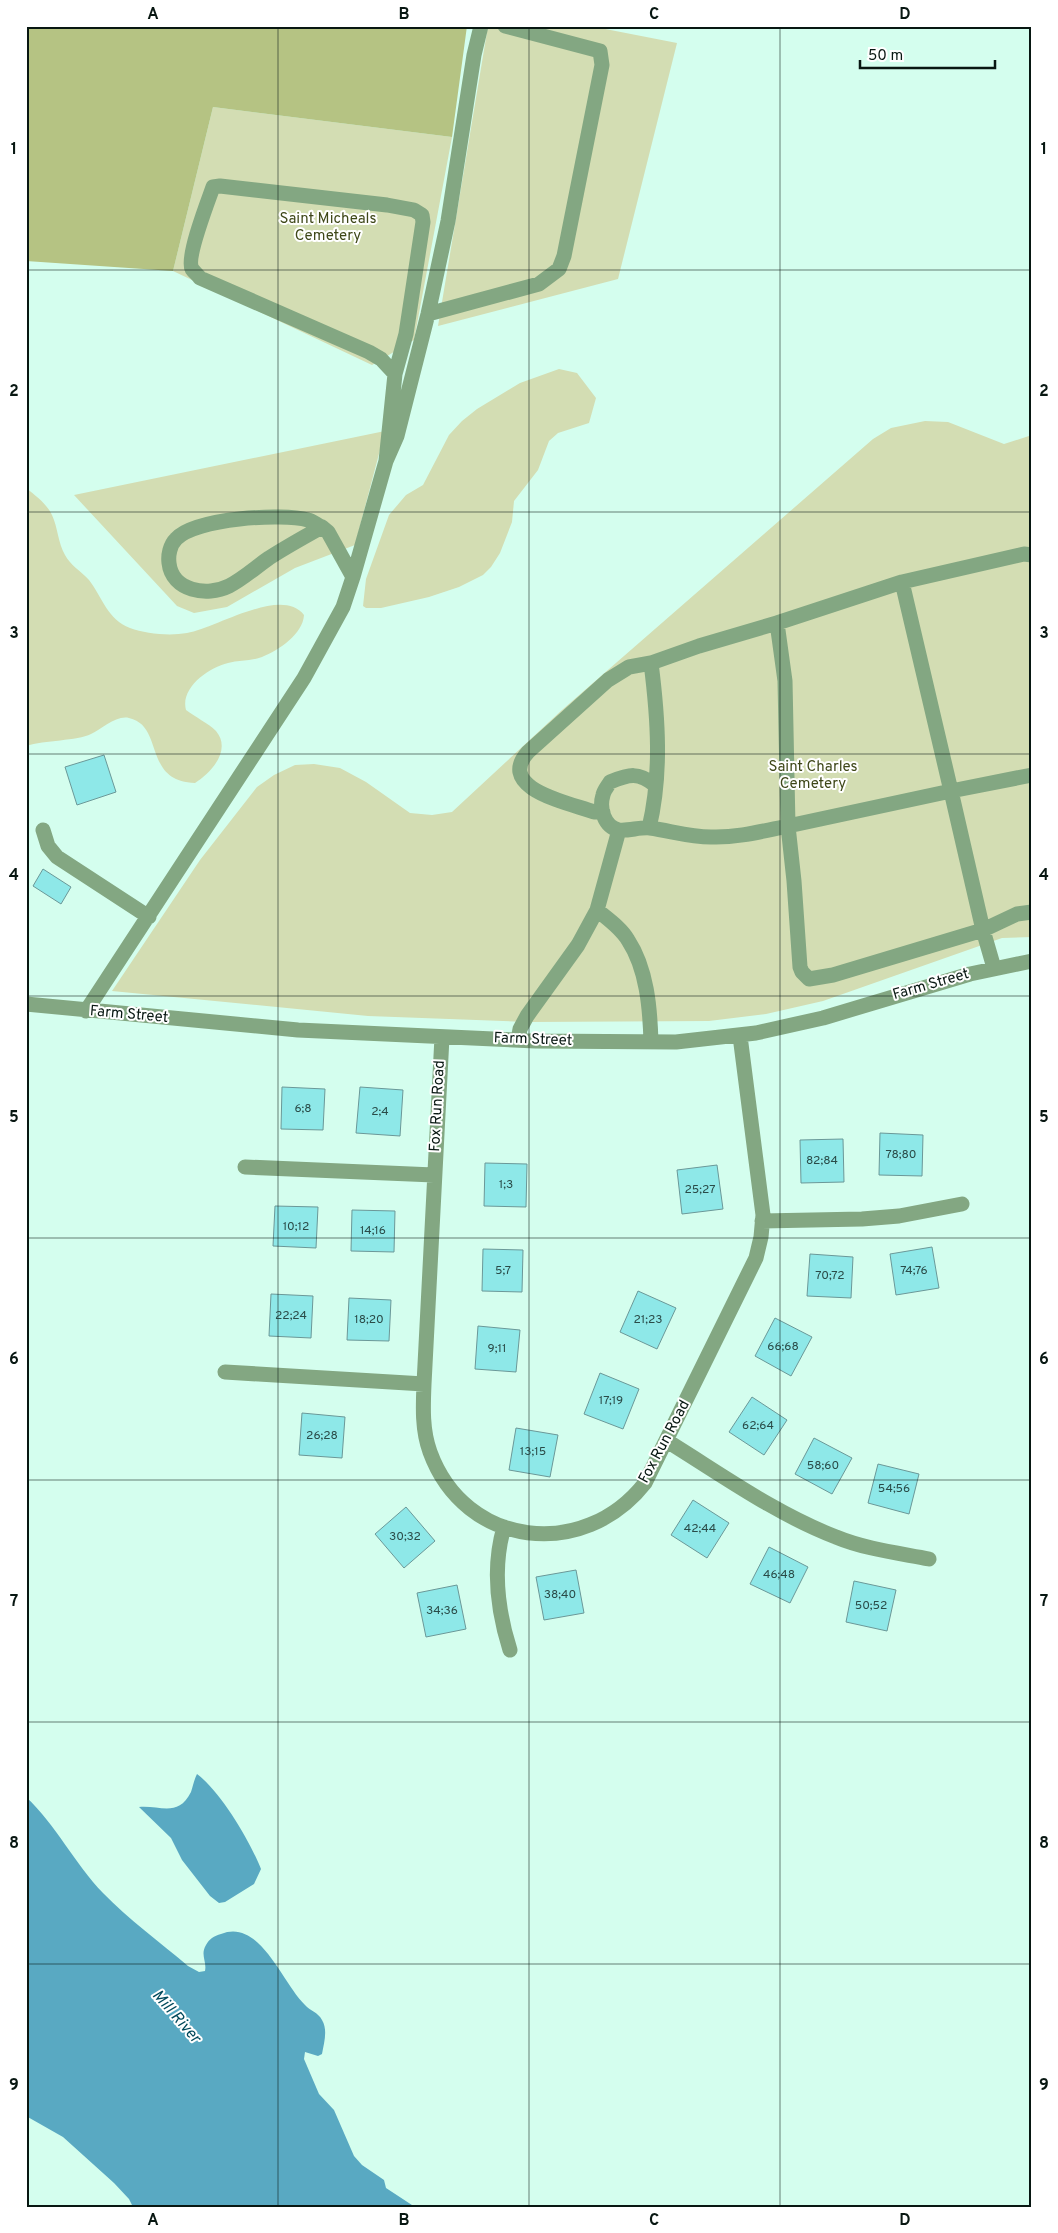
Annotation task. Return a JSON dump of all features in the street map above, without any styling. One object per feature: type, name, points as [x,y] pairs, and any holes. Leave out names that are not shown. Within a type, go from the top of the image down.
[{"type":"street","points":[[86,1012],[304,678],[343,607],[354,577],[386,461],[396,436],[428,314],[448,221],[474,54],[481,26]]},
{"type":"street","points":[[428,314],[539,284],[559,269],[564,256],[602,65],[600,51],[504,26]]},
{"type":"street","points":[[386,461],[394,374],[406,334],[423,222],[422,214],[414,210],[386,205],[220,186],[213,187],[199,226],[191,260],[192,269],[200,278],[369,352],[381,359],[394,374]]},
{"type":"street","points":[[322,527],[228,586],[211,591],[192,590],[178,584],[170,572],[168,557],[176,538],[186,532],[213,523],[278,516],[310,520],[322,527],[328,532],[354,577]]},
{"type":"street","points":[[602,812],[594,812],[538,792],[522,779],[519,774],[519,764],[528,752],[608,680],[630,667],[651,663],[902,582],[1024,554],[1032,555]]},
{"type":"street","points":[[902,582],[994,968]]},
{"type":"street","points":[[777,623],[785,680],[788,826],[800,967],[802,972],[810,979],[833,976],[984,930],[1018,914],[1032,912]]},
{"type":"street","points":[[649,828],[655,785],[658,717],[651,663]]},
{"type":"street","points":[[655,785],[644,777],[633,775],[610,782],[603,793],[602,812],[606,822],[619,830],[649,828],[676,834],[712,837],[742,835],[1032,774]]},
{"type":"street","points":[[43,830],[48,846],[57,857],[149,917]]},
{"type":"street","points":[[518,1040],[520,1029],[526,1016],[578,945],[597,910],[619,830]]},
{"type":"street","points":[[597,910],[628,939],[636,956],[645,984],[650,1016],[651,1042]]},
{"type":"street","name":"Farm Street","points":[[26,1004],[86,1012],[298,1030],[518,1040],[651,1042],[740,1036],[823,1018],[994,968],[1032,961]]},
{"type":"street","name":"Fox Run Road","points":[[442,1037],[424,1384],[423,1413],[426,1438],[440,1474],[464,1504],[485,1518],[504,1526],[534,1533],[560,1533],[584,1528],[608,1517],[637,1493],[652,1472],[756,1258],[762,1237],[762,1220],[740,1036]]},
{"type":"street","points":[[245,1167],[434,1175]]},
{"type":"street","points":[[762,1220],[862,1219],[899,1216],[962,1204]]},
{"type":"street","points":[[225,1372],[424,1384]]},
{"type":"street","points":[[667,1441],[768,1504],[806,1524],[846,1541],[929,1559]]},
{"type":"street","points":[[504,1526],[498,1546],[497,1588],[502,1623],[510,1650]]},
{"type":"green space","points":[[26,26],[467,26],[452,137],[213,107],[173,271],[26,261]]},
{"type":"green space","points":[[488,26],[590,26],[677,43],[618,279],[438,326]]},
{"type":"green space","name":"Saint Micheals Cemetery","points":[[213,107],[452,137],[414,340],[372,365],[173,271]]},
{"type":"green space","points":[[559,369],[577,373],[596,398],[589,423],[558,433],[549,441],[538,470],[514,501],[512,522],[500,553],[491,567],[483,575],[459,587],[429,597],[381,608],[366,608],[363,606],[366,579],[389,515],[406,495],[423,485],[449,435],[477,409],[520,383]]},
{"type":"green space","name":"Saint Charles Cemetery","points":[[925,421],[948,422],[1004,444],[1032,435],[1032,937],[1002,938],[823,1001],[766,1014],[709,1021],[530,1022],[368,1016],[112,991],[200,860],[257,787],[274,775],[295,765],[314,764],[340,768],[366,782],[410,813],[432,815],[452,812],[562,710],[873,439],[891,428]]},
{"type":"green space","points":[[385,431],[355,545],[295,568],[227,607],[194,613],[177,606],[74,495]]},
{"type":"green space","points":[[26,488],[41,500],[50,511],[67,559],[89,580],[116,620],[130,628],[158,634],[187,633],[200,630],[248,611],[280,605],[294,607],[304,615],[303,622],[295,635],[276,650],[258,658],[232,662],[212,669],[191,687],[185,702],[186,710],[216,731],[222,746],[218,760],[213,767],[195,783],[178,780],[167,773],[160,764],[147,731],[140,723],[129,718],[114,720],[85,736],[26,746]]},
{"type":"water","points":[[197,1774],[216,1792],[234,1818],[250,1845],[261,1869],[254,1884],[225,1902],[219,1903],[210,1896],[182,1860],[171,1838],[139,1807],[168,1809],[180,1805],[191,1792]]},
{"type":"water","name":"Mill River","points":[[26,1797],[47,1820],[83,1870],[103,1893],[133,1921],[188,1966],[199,1972],[205,1971],[204,1949],[210,1939],[218,1935],[235,1932],[247,1935],[259,1944],[269,1955],[296,1995],[320,2017],[324,2024],[325,2037],[322,2054],[318,2056],[305,2052],[304,2059],[319,2094],[334,2110],[354,2156],[362,2165],[384,2180],[386,2188],[415,2207],[133,2207],[129,2199],[114,2183],[63,2137],[26,2116]]},
{"type":"building","points":[[104,755],[116,792],[77,805],[65,767]]},
{"type":"building","points":[[43,869],[71,887],[61,904],[33,886]]},
{"type":"building","points":[[282,1087],[325,1089],[323,1130],[281,1129]]},
{"type":"building","points":[[360,1087],[403,1090],[400,1136],[356,1133]]},
{"type":"building","points":[[880,1133],[923,1135],[922,1176],[879,1175]]},
{"type":"building","points":[[843,1139],[844,1182],[801,1183],[800,1140]]},
{"type":"building","points":[[485,1163],[527,1164],[526,1207],[484,1206]]},
{"type":"building","points":[[717,1165],[723,1209],[682,1214],[677,1170]]},
{"type":"building","points":[[275,1206],[318,1207],[316,1248],[273,1246]]},
{"type":"building","points":[[352,1210],[395,1211],[394,1252],[351,1251]]},
{"type":"building","points":[[932,1247],[939,1288],[896,1295],[890,1254]]},
{"type":"building","points":[[483,1249],[523,1250],[522,1292],[482,1291]]},
{"type":"building","points":[[810,1254],[853,1257],[851,1298],[807,1296]]},
{"type":"building","points":[[638,1291],[676,1308],[657,1349],[620,1332]]},
{"type":"building","points":[[271,1294],[313,1296],[311,1338],[269,1336]]},
{"type":"building","points":[[349,1298],[391,1300],[389,1341],[347,1340]]},
{"type":"building","points":[[775,1318],[812,1337],[791,1376],[755,1356]]},
{"type":"building","points":[[478,1326],[520,1330],[516,1372],[475,1369]]},
{"type":"building","points":[[600,1373],[639,1389],[623,1429],[584,1414]]},
{"type":"building","points":[[752,1397],[787,1420],[764,1455],[729,1432]]},
{"type":"building","points":[[302,1413],[345,1417],[342,1458],[299,1455]]},
{"type":"building","points":[[516,1428],[558,1435],[550,1477],[509,1470]]},
{"type":"building","points":[[814,1438],[852,1458],[832,1494],[795,1474]]},
{"type":"building","points":[[878,1464],[919,1474],[909,1514],[868,1503]]},
{"type":"building","points":[[693,1500],[729,1523],[707,1558],[671,1535]]},
{"type":"building","points":[[406,1507],[435,1541],[404,1568],[375,1534]]},
{"type":"building","points":[[769,1547],[808,1567],[790,1603],[750,1584]]},
{"type":"building","points":[[576,1570],[584,1613],[544,1620],[536,1577]]},
{"type":"building","points":[[854,1581],[896,1590],[887,1631],[846,1622]]},
{"type":"building","points":[[457,1585],[466,1629],[426,1637],[417,1593]]}]
